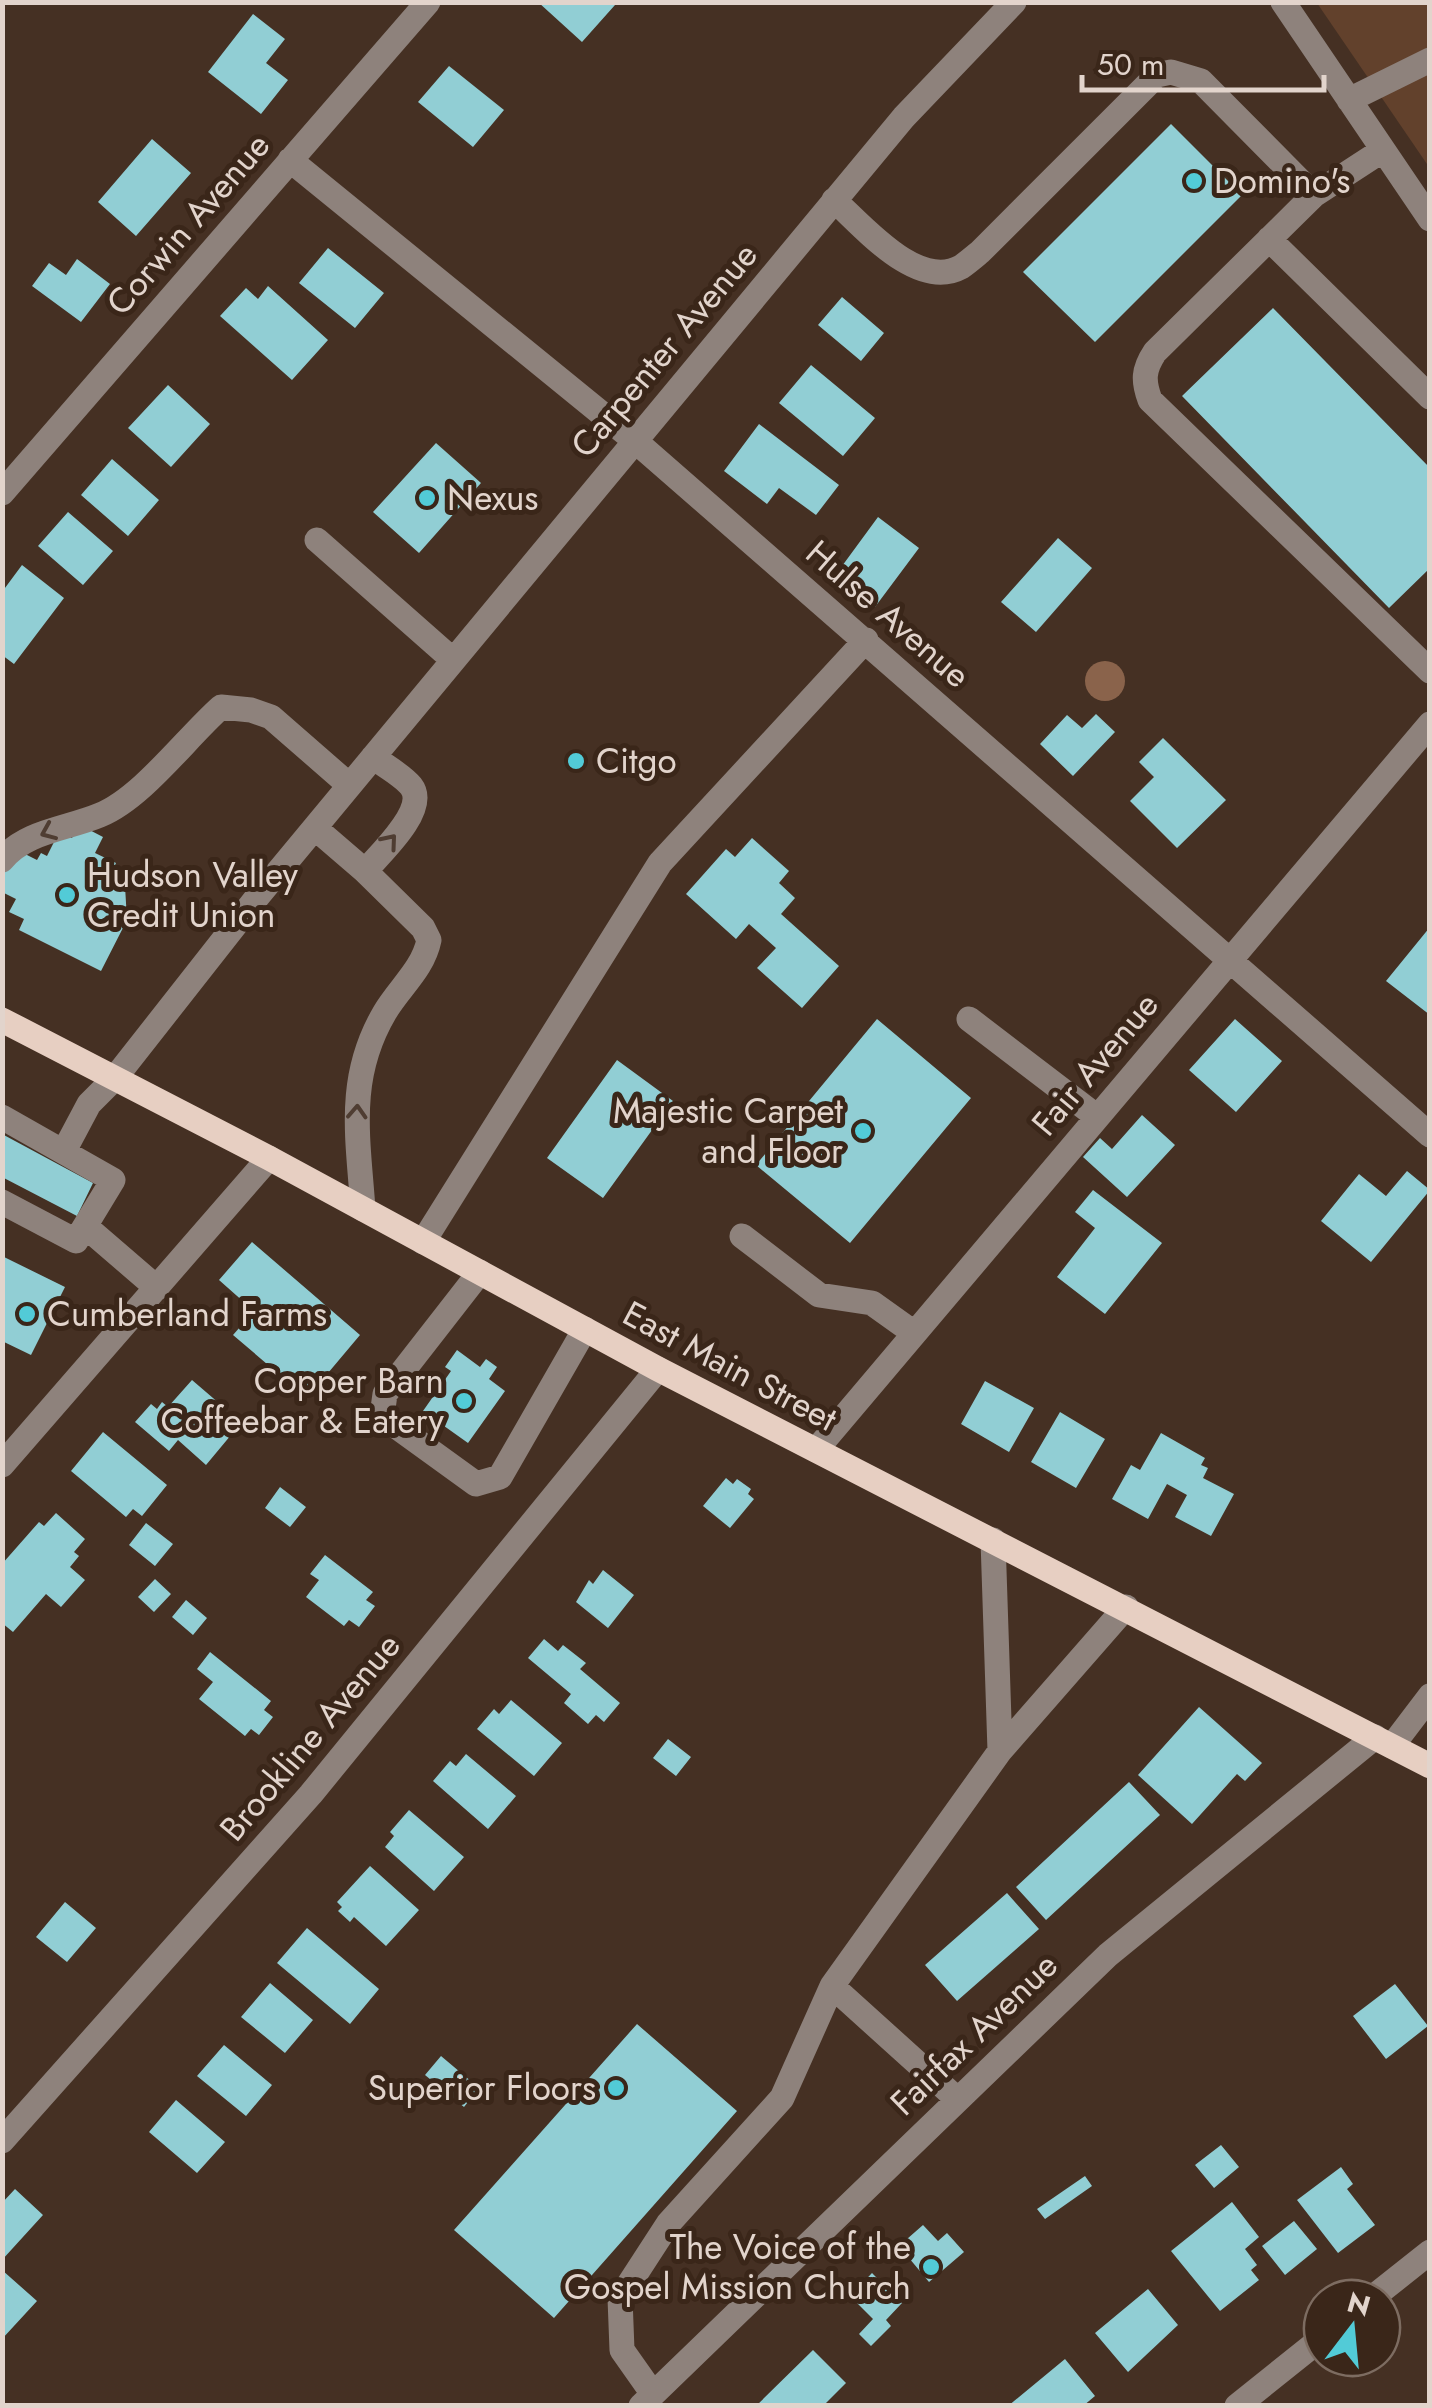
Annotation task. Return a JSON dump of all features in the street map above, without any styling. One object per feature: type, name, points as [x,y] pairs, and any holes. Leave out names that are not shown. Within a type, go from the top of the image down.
[{"type":"main road","name":"East Main Street","points":[[2,1020],[269,1158],[658,1369],[1430,1766]]},
{"type":"street","name":"Corwin Avenue","points":[[2,493],[428,2]]},
{"type":"street","name":"Carpenter Avenue","points":[[64,1151],[89,1104],[115,1078],[452,660],[904,117],[1014,2]]},
{"type":"street","points":[[1283,2],[1430,219]]},
{"type":"street","points":[[1349,100],[1430,60]]},
{"type":"street","points":[[834,200],[902,261],[928,272],[958,269],[980,252],[1158,75],[1171,72],[1201,81],[1314,195]]},
{"type":"street","points":[[1382,150],[1314,195],[1269,239],[1155,352],[1146,365],[1144,383],[1150,400],[1430,671]]},
{"type":"street","name":"Hulse Avenue","points":[[290,160],[634,440],[1228,962],[1430,1134]]},
{"type":"street","points":[[1269,239],[1430,397]]},
{"type":"street","points":[[317,540],[452,660]]},
{"type":"street","points":[[423,1242],[660,863],[866,640]]},
{"type":"street","points":[[2,860],[24,842],[100,815],[128,799],[221,707],[271,717],[349,786]]},
{"type":"street","name":"Fair Avenue","points":[[816,1450],[1430,724]]},
{"type":"street","points":[[365,871],[413,814],[416,800],[412,787],[374,756]]},
{"type":"street","points":[[315,828],[365,871],[423,928],[429,940],[419,967],[386,1012],[364,1054],[356,1102],[355,1146],[363,1209]]},
{"type":"street","points":[[968,1019],[1096,1116]]},
{"type":"street","points":[[2,1117],[113,1180],[76,1241],[2,1202]]},
{"type":"street","points":[[2,1465],[269,1158]]},
{"type":"street","points":[[85,1226],[156,1288]]},
{"type":"street","points":[[742,1236],[820,1295],[872,1303],[914,1333]]},
{"type":"street","points":[[480,1272],[385,1394],[382,1416],[476,1484],[500,1477],[585,1329]]},
{"type":"street","name":"Brookline Avenue","points":[[2,2141],[311,1794],[658,1369]]},
{"type":"street","points":[[993,1540],[1000,1751]]},
{"type":"street","points":[[647,2400],[622,2350],[620,2298],[668,2224],[782,2098],[832,1986],[1000,1751],[1126,1608]]},
{"type":"street","name":"Fairfax Avenue","points":[[647,2400],[1108,1954],[1384,1742],[1430,1696]]},
{"type":"street","points":[[832,1986],[956,2098]]},
{"type":"street","points":[[1397,2278],[1430,2252]]},
{"type":"street","points":[[1237,2406],[1302,2354]]},
{"type":"shaded area","points":[[1317,3],[1429,3],[1429,167]]},
{"type":"shaded area","points":[[1105,661],[1119,667],[1125,681],[1119,695],[1105,701],[1091,695],[1085,681],[1091,667]]},
{"type":"building","points":[[538,2],[612,2],[615,5],[582,42]]},
{"type":"building","points":[[253,14],[285,39],[266,63],[288,80],[261,114],[208,72]]},
{"type":"building","points":[[449,66],[504,110],[473,147],[418,102]]},
{"type":"building","points":[[1171,124],[1242,195],[1095,342],[1023,272]]},
{"type":"building","points":[[152,139],[191,173],[136,236],[98,202]]},
{"type":"building","points":[[328,248],[384,293],[355,328],[299,283]]},
{"type":"building","points":[[77,259],[110,284],[81,322],[32,286],[49,263],[66,275]]},
{"type":"building","points":[[268,286],[328,340],[292,380],[220,316],[246,288],[258,299]]},
{"type":"building","points":[[842,297],[884,333],[861,361],[818,325]]},
{"type":"building","points":[[1273,308],[1430,468],[1430,568],[1389,608],[1182,396]]},
{"type":"building","points":[[811,365],[875,418],[843,456],[779,403]]},
{"type":"building","points":[[168,385],[210,424],[171,467],[128,428]]},
{"type":"building","points":[[759,424],[839,485],[816,515],[779,488],[767,504],[724,471]]},
{"type":"building","name":"Nexus","points":[[436,443],[481,483],[419,553],[373,512]]},
{"type":"building","points":[[112,459],[159,500],[128,536],[81,495]]},
{"type":"building","points":[[68,512],[113,551],[83,585],[38,546]]},
{"type":"building","points":[[878,517],[919,548],[875,607],[834,577]]},
{"type":"building","points":[[1058,538],[1092,568],[1036,632],[1001,602]]},
{"type":"building","points":[[22,565],[64,598],[14,664],[2,655],[2,592]]},
{"type":"building","points":[[1096,714],[1115,732],[1073,776],[1040,744],[1067,715],[1082,728]]},
{"type":"building","points":[[1163,738],[1226,800],[1177,848],[1130,801],[1154,777],[1139,762]]},
{"type":"building","name":"Hudson Valley Credit Union","points":[[78,824],[103,837],[95,853],[116,863],[109,878],[125,886],[127,920],[101,971],[19,930],[24,919],[9,912],[16,899],[2,892],[2,874],[15,849],[37,860],[41,853],[47,856],[59,832],[72,838]]},
{"type":"building","points":[[752,838],[789,871],[779,883],[795,898],[781,914],[839,966],[802,1008],[757,968],[776,948],[749,924],[736,939],[686,894],[726,849],[735,857]]},
{"type":"building","points":[[1430,927],[1430,1015],[1386,981]]},
{"type":"building","name":"Majestic Carpet and Floor","points":[[877,1019],[971,1098],[850,1243],[756,1165]]},
{"type":"building","points":[[1235,1019],[1282,1061],[1236,1112],[1189,1070]]},
{"type":"building","points":[[617,1060],[673,1101],[603,1198],[547,1158]]},
{"type":"building","points":[[1142,1115],[1175,1145],[1127,1197],[1083,1157],[1100,1138],[1112,1149]]},
{"type":"building","points":[[2,1134],[93,1183],[77,1216],[2,1177]]},
{"type":"building","points":[[1407,1171],[1430,1190],[1371,1262],[1321,1221],[1359,1174],[1386,1196]]},
{"type":"building","points":[[1093,1190],[1162,1243],[1105,1314],[1057,1277],[1095,1228],[1075,1212]]},
{"type":"building","points":[[252,1242],[360,1335],[307,1398],[233,1335],[254,1311],[219,1280]]},
{"type":"building","name":"Cumberland Farms","points":[[2,1256],[65,1287],[31,1355],[2,1341]]},
{"type":"building","name":"Copper Barn Coffeebar & Eatery","points":[[457,1350],[480,1367],[486,1359],[497,1367],[489,1379],[505,1391],[468,1443],[423,1411],[451,1371],[445,1367]]},
{"type":"building","points":[[192,1380],[227,1410],[222,1416],[236,1429],[206,1465],[178,1440],[169,1451],[135,1422],[151,1404],[157,1409],[162,1402],[168,1407]]},
{"type":"building","points":[[985,1381],[1034,1408],[1009,1452],[961,1424]]},
{"type":"building","points":[[1060,1412],[1105,1439],[1076,1488],[1031,1462]]},
{"type":"building","points":[[103,1432],[167,1485],[142,1516],[133,1509],[126,1517],[71,1471]]},
{"type":"building","points":[[1161,1433],[1205,1458],[1201,1465],[1208,1468],[1203,1478],[1234,1494],[1211,1536],[1175,1517],[1187,1495],[1167,1484],[1148,1519],[1112,1499],[1131,1465],[1140,1470]]},
{"type":"building","points":[[726,1478],[733,1484],[737,1479],[751,1489],[748,1494],[754,1499],[730,1528],[703,1506]]},
{"type":"building","points":[[280,1487],[306,1507],[290,1527],[265,1508]]},
{"type":"building","points":[[56,1513],[85,1539],[74,1552],[79,1556],[70,1567],[85,1580],[61,1607],[46,1594],[13,1632],[2,1623],[2,1564],[39,1522],[44,1526]]},
{"type":"building","points":[[146,1523],[173,1544],[155,1566],[129,1545]]},
{"type":"building","points":[[325,1555],[373,1592],[366,1600],[375,1606],[359,1627],[349,1620],[344,1626],[306,1597],[319,1580],[310,1574]]},
{"type":"building","points":[[603,1570],[634,1595],[608,1628],[576,1602],[589,1580],[593,1584]]},
{"type":"building","points":[[155,1579],[171,1594],[154,1612],[138,1597]]},
{"type":"building","points":[[186,1600],[207,1618],[193,1635],[172,1617]]},
{"type":"building","points":[[544,1639],[558,1651],[563,1645],[586,1663],[580,1669],[620,1703],[604,1722],[596,1715],[588,1724],[564,1703],[571,1694],[528,1658]]},
{"type":"building","points":[[210,1652],[271,1701],[264,1710],[273,1717],[259,1735],[251,1729],[245,1736],[199,1699],[213,1682],[197,1669]]},
{"type":"building","points":[[511,1700],[562,1743],[534,1776],[477,1729],[494,1709],[499,1714]]},
{"type":"building","points":[[1199,1707],[1262,1763],[1245,1781],[1237,1774],[1192,1824],[1138,1775]]},
{"type":"building","points":[[668,1739],[691,1757],[676,1776],[653,1758]]},
{"type":"building","points":[[466,1754],[516,1796],[488,1829],[433,1781],[450,1761],[456,1766]]},
{"type":"building","points":[[1129,1782],[1160,1815],[1046,1920],[1016,1887]]},
{"type":"building","points":[[409,1810],[464,1857],[434,1891],[385,1847],[394,1836],[390,1832]]},
{"type":"building","points":[[370,1866],[419,1910],[386,1946],[354,1917],[350,1922],[338,1911],[342,1907],[337,1902]]},
{"type":"building","points":[[1007,1893],[1039,1929],[957,2001],[925,1965]]},
{"type":"building","points":[[65,1902],[96,1928],[67,1962],[36,1937]]},
{"type":"building","points":[[307,1928],[379,1989],[350,2024],[277,1963]]},
{"type":"building","points":[[270,1983],[313,2020],[285,2053],[241,2017]]},
{"type":"building","points":[[1395,1984],[1428,2026],[1386,2059],[1353,2016]]},
{"type":"building","points":[[637,2024],[737,2111],[554,2318],[454,2230]]},
{"type":"building","points":[[224,2045],[272,2085],[246,2116],[197,2076]]},
{"type":"building","points":[[441,2056],[479,2088],[464,2107],[425,2075]]},
{"type":"building","points":[[176,2100],[225,2142],[197,2173],[149,2132]]},
{"type":"building","points":[[1221,2145],[1239,2167],[1214,2188],[1195,2165]]},
{"type":"building","points":[[1341,2167],[1353,2184],[1347,2189],[1375,2225],[1338,2253],[1297,2200]]},
{"type":"building","points":[[1085,2176],[1092,2186],[1045,2219],[1037,2209]]},
{"type":"building","points":[[15,2189],[43,2215],[2,2260],[2,2203]]},
{"type":"building","points":[[1232,2202],[1259,2237],[1245,2249],[1257,2265],[1251,2270],[1259,2280],[1220,2311],[1171,2251]]},
{"type":"building","points":[[1294,2221],[1317,2249],[1285,2275],[1262,2246]]},
{"type":"building","name":"The Voice of the Gospel Mission Church","points":[[923,2225],[938,2241],[947,2233],[964,2252],[929,2282],[899,2246]]},
{"type":"building","points":[[2,2270],[37,2301],[2,2339]]},
{"type":"building","points":[[872,2273],[902,2303],[886,2320],[891,2326],[871,2346],[859,2334],[873,2319],[850,2296]]},
{"type":"building","points":[[1148,2289],[1178,2325],[1128,2372],[1095,2333]]},
{"type":"building","points":[[813,2350],[846,2383],[823,2406],[756,2406]]},
{"type":"building","points":[[1065,2359],[1095,2396],[1083,2406],[1008,2406]]},
{"type":"place","name":"Domino's","points":[[1194,181]]},
{"type":"place","name":"Nexus","points":[[427,498]]},
{"type":"place","name":"Citgo","points":[[576,761]]},
{"type":"place","name":"Hudson Valley Credit Union","points":[[67,895]]},
{"type":"place","name":"Majestic Carpet and Floor","points":[[863,1131]]},
{"type":"place","name":"Cumberland Farms","points":[[27,1314]]},
{"type":"place","name":"Copper Barn Coffeebar & Eatery","points":[[464,1401]]},
{"type":"place","name":"Superior Floors","points":[[616,2088]]},
{"type":"place","name":"The Voice of the Gospel Mission Church","points":[[931,2267]]}]
